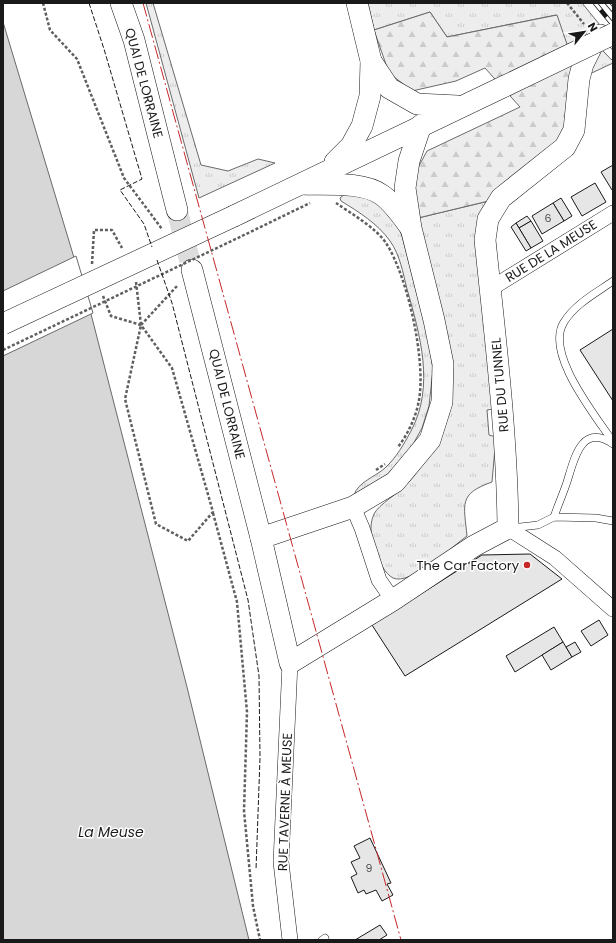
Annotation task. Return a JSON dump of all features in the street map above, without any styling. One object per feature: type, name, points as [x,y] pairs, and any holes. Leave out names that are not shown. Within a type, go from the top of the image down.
[{"type":"main road","name":"QUAI DE LORRAINE","points":[[121,3],[134,40],[177,210]]},
{"type":"main road","points":[[326,171],[352,146],[362,126],[370,96],[371,61],[357,3]]},
{"type":"main road","points":[[3,324],[234,216],[421,125],[462,107],[605,34]]},
{"type":"main road","name":"RUE DU TUNNEL","points":[[508,528],[508,482],[503,415],[485,240],[488,219],[501,198],[565,147],[574,130],[579,79],[583,64],[605,34]]},
{"type":"main road","points":[[371,61],[390,88],[417,104],[462,107]]},
{"type":"main road","points":[[261,538],[353,508],[395,482],[430,440],[442,402],[443,364],[434,320],[411,228],[405,188],[409,161],[421,125]]},
{"type":"main road","points":[[299,184],[363,186],[381,194],[392,204],[411,228]]},
{"type":"main road","name":"QUAI DE LORRAINE","points":[[188,264],[261,538],[290,664]]},
{"type":"main road","points":[[290,664],[393,600],[474,546],[508,528]]},
{"type":"street","name":"RUE DE LA MEUSE","points":[[490,289],[613,213]]},
{"type":"street","points":[[353,508],[362,528],[379,580],[393,600]]},
{"type":"street","points":[[508,528],[555,558],[613,609]]},
{"type":"street","name":"RUE TAVERNE À MEUSE","points":[[290,664],[281,862],[290,940]]},
{"type":"lane","points":[[605,34],[613,56]]},
{"type":"lane","points":[[613,281],[573,311],[563,323],[559,340],[561,353],[570,375],[613,443]]},
{"type":"lane","points":[[554,517],[575,453],[582,444],[589,439],[598,437],[613,443]]},
{"type":"lane","points":[[508,528],[538,525],[554,517],[596,518],[613,521]]},
{"type":"path","points":[[43,3],[50,30],[77,59],[124,178],[165,233]]},
{"type":"path","points":[[567,3],[605,34]]},
{"type":"path","points":[[331,199],[363,221],[385,242],[399,273],[410,311],[420,356],[422,377],[419,401],[414,420],[395,452]]},
{"type":"path","points":[[3,350],[316,200]]},
{"type":"path","points":[[188,264],[141,325],[125,399],[156,524],[188,541],[213,512]]},
{"type":"path","points":[[141,325],[172,368],[237,602],[247,712],[244,811],[253,906],[260,940]]},
{"type":"path","points":[[371,474],[387,462]]},
{"type":"green space","points":[[146,3],[153,3],[201,165],[228,171],[258,159],[275,163],[199,198]]},
{"type":"green space","points":[[368,3],[582,3],[613,41],[613,63],[579,79],[556,15],[447,37],[430,12],[374,30]]},
{"type":"green space","points":[[430,12],[447,37],[557,15],[579,79],[574,130],[501,198],[418,218],[414,175],[427,151],[520,107],[485,68],[456,81],[412,91],[389,73],[374,30]]},
{"type":"green space","points":[[346,193],[371,195],[396,219],[402,236],[429,341],[433,370],[429,406],[422,428],[411,448],[386,476],[354,495],[356,490],[363,483],[389,464],[403,446],[418,414],[424,378],[420,342],[399,258],[390,241],[380,229],[341,201],[340,198]]},
{"type":"green space","points":[[489,201],[494,409],[487,410],[489,435],[496,437],[492,482],[481,486],[468,496],[465,508],[467,536],[420,571],[400,579],[393,578],[385,570],[376,553],[371,534],[372,519],[380,506],[403,487],[420,468],[439,434],[447,415],[418,218]]},
{"type":"water","name":"La Meuse","points":[[3,22],[91,314],[187,687],[249,940],[3,940]]},
{"type":"pier","points":[[76,256],[93,313],[3,356],[3,291]]},
{"type":"building","points":[[613,165],[613,190],[612,190],[601,172]]},
{"type":"building","points":[[595,183],[606,202],[582,216],[571,197]]},
{"type":"building","points":[[561,198],[572,216],[564,221],[553,203]]},
{"type":"building","points":[[553,203],[564,221],[542,234],[532,216]]},
{"type":"building","points":[[527,216],[531,221],[519,228],[516,223]]},
{"type":"building","points":[[531,221],[543,241],[531,248],[519,228]]},
{"type":"building","points":[[516,223],[531,248],[526,251],[511,227]]},
{"type":"building","points":[[613,329],[613,401],[580,350]]},
{"type":"building","points":[[530,554],[562,579],[405,676],[372,625],[482,555]]},
{"type":"building","points":[[599,620],[608,635],[591,646],[581,631]]},
{"type":"building","points":[[554,627],[563,642],[515,672],[506,656]]},
{"type":"building","points":[[563,642],[572,657],[551,670],[542,655]]},
{"type":"building","points":[[575,642],[581,652],[572,657],[566,647]]},
{"type":"building","points":[[370,838],[391,883],[387,884],[393,895],[382,901],[376,890],[366,894],[364,890],[358,893],[351,877],[357,874],[351,862],[360,858],[354,846]]},
{"type":"building","points":[[380,925],[387,935],[379,940],[355,940]]},
{"type":"tunnel","points":[[177,210],[192,270]]},
{"type":"railway","points":[[595,3],[613,25]]},
{"type":"railway","points":[[607,3],[613,10]]},
{"type":"fence","points":[[89,3],[142,179],[120,190],[144,224],[152,247]]},
{"type":"fence","points":[[157,260],[172,303],[248,600],[259,676],[260,758],[256,870]]},
{"type":"power","points":[[143,3],[401,940]]},
{"type":"place","name":"The Car Factory","points":[[527,565]]}]
